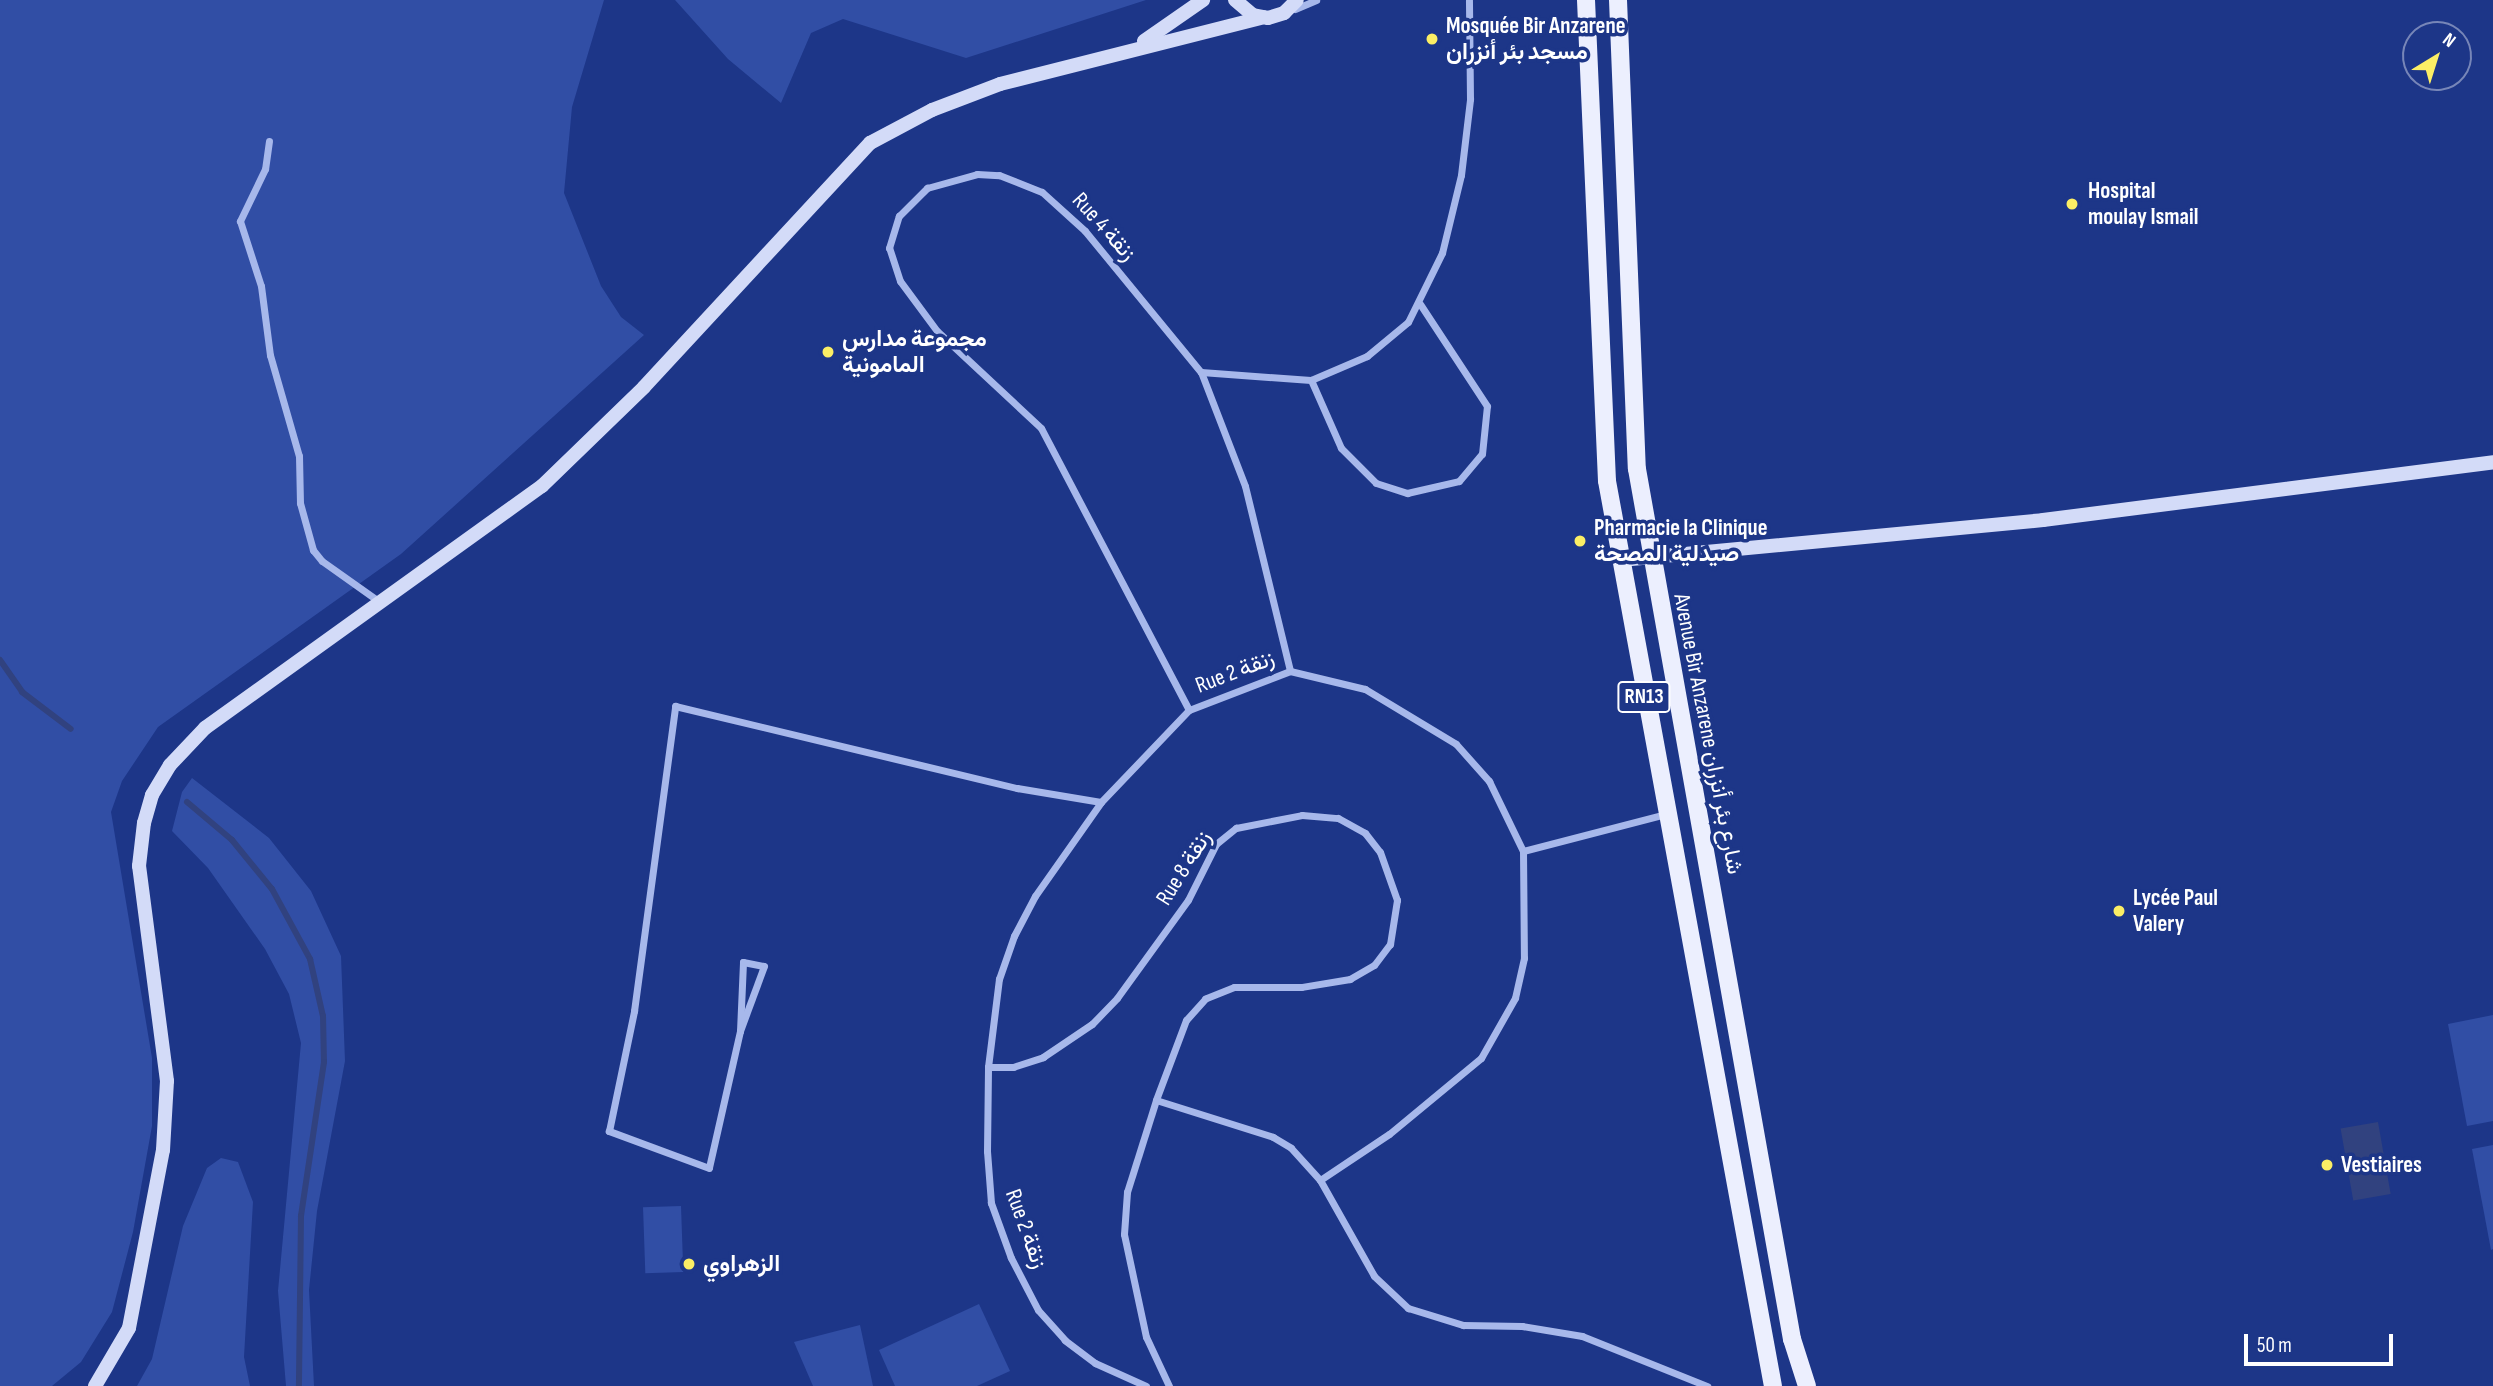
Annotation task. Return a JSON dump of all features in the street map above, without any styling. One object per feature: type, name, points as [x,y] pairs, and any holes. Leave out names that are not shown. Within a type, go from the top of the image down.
[{"type":"main road","points":[[1137,46],[1203,0]]},
{"type":"main road","points":[[1235,0],[1244,10],[1264,18]]},
{"type":"main road","points":[[95,1386],[129,1328],[163,1150],[167,1081],[139,866],[152,795],[170,765],[205,728],[515,508],[590,442],[870,143],[961,97],[1137,46],[1284,13],[1297,0]]},
{"type":"main road","name":"RN13","points":[[1586,0],[1607,481],[1773,1386]]},
{"type":"main road","name":"Avenue Bir Anzarene شارع بئر أنزران","points":[[1618,0],[1637,469],[1650,559],[1791,1339],[1807,1386]]},
{"type":"main road","points":[[1621,560],[2043,520],[2493,462]]},
{"type":"street","points":[[1284,13],[1316,0]]},
{"type":"street","points":[[1201,372],[1311,380],[1367,356],[1408,322],[1420,304],[1442,253],[1461,175],[1470,99],[1469,0]]},
{"type":"street","points":[[269,141],[265,169],[240,221],[261,286],[270,355],[299,456],[300,503],[313,550],[382,604]]},
{"type":"street","name":"Rue 4 زنقة","points":[[1189,710],[1041,428],[910,300],[889,248],[899,216],[927,188],[963,176],[999,175],[1042,192],[1085,231],[1201,372],[1245,486],[1290,671]]},
{"type":"street","points":[[1311,380],[1341,448],[1376,484],[1407,494],[1459,481],[1482,454],[1487,406],[1420,304]]},
{"type":"street","name":"Rue 2 زنقة","points":[[1146,1386],[1095,1363],[1065,1340],[1038,1310],[1011,1258],[991,1203],[988,1067],[999,979],[1014,936],[1035,896],[1101,802],[1189,710],[1290,671],[1365,689],[1456,744],[1489,781],[1523,851],[1524,958],[1515,998],[1481,1058],[1389,1134],[1320,1180]]},
{"type":"street","points":[[740,1031],[743,962],[764,966],[740,1031],[709,1168],[609,1131],[634,1011],[675,706],[1017,788],[1101,802]]},
{"type":"street","points":[[1523,851],[1667,813]]},
{"type":"street","name":"Rue 8 زنقة","points":[[988,1067],[1013,1067],[1043,1057],[1092,1024],[1117,999],[1188,900],[1216,844],[1236,828],[1302,815],[1338,818],[1365,833],[1380,852],[1397,900],[1390,944],[1374,965],[1350,979],[1301,986],[1234,987],[1205,999],[1186,1020],[1156,1100],[1127,1192],[1124,1234],[1146,1337],[1169,1386]]},
{"type":"street","points":[[1156,1100],[1273,1138],[1291,1148],[1320,1180],[1374,1276],[1408,1308],[1463,1325],[1532,1327],[1582,1336],[1707,1386]]},
{"type":"shaded area","points":[[0,0],[604,0],[572,107],[564,193],[601,286],[621,317],[644,335],[401,554],[158,727],[122,781],[111,812],[152,1058],[152,1126],[133,1232],[112,1312],[81,1362],[52,1386],[0,1386]]},
{"type":"shaded area","points":[[675,0],[1146,0],[966,58],[843,19],[811,33],[781,103],[728,59]]},
{"type":"shaded area","points":[[192,778],[269,838],[311,891],[341,956],[345,1061],[317,1211],[309,1290],[314,1386],[286,1386],[278,1291],[301,1043],[289,994],[265,949],[208,868],[172,831],[182,792]]},
{"type":"shaded area","points":[[2493,1015],[2493,1121],[2467,1126],[2448,1024]]},
{"type":"shaded area","points":[[2378,1122],[2391,1194],[2353,1200],[2341,1129]]},
{"type":"shaded area","points":[[2493,1145],[2493,1249],[2491,1250],[2472,1149]]},
{"type":"shaded area","points":[[221,1158],[238,1162],[253,1202],[244,1357],[250,1386],[137,1386],[152,1359],[183,1226],[207,1168]]},
{"type":"shaded area","points":[[681,1206],[683,1272],[645,1273],[643,1207]]},
{"type":"shaded area","points":[[979,1304],[1010,1371],[977,1386],[895,1386],[879,1350]]},
{"type":"shaded area","points":[[860,1325],[873,1386],[813,1386],[794,1342]]},
{"type":"waterway","points":[[0,660],[22,692],[71,729]]},
{"type":"waterway","points":[[187,802],[232,840],[272,889],[310,959],[323,1016],[324,1062],[301,1216],[299,1386]]},
{"type":"place","name":"Mosquée Bir Anzarene مسجد بئر أنزران","points":[[1432,39]]},
{"type":"place","name":"Hospital moulay Ismail","points":[[2072,204]]},
{"type":"place","name":"مجموعة مدارس المامونية","points":[[828,352]]},
{"type":"place","name":"Pharmacie la Clinique صيدلية المصحة","points":[[1580,541]]},
{"type":"place","name":"Lycée Paul Valery","points":[[2119,911]]},
{"type":"place","name":"Vestiaires","points":[[2327,1165]]},
{"type":"place","name":"الزهراوي","points":[[689,1264]]}]
